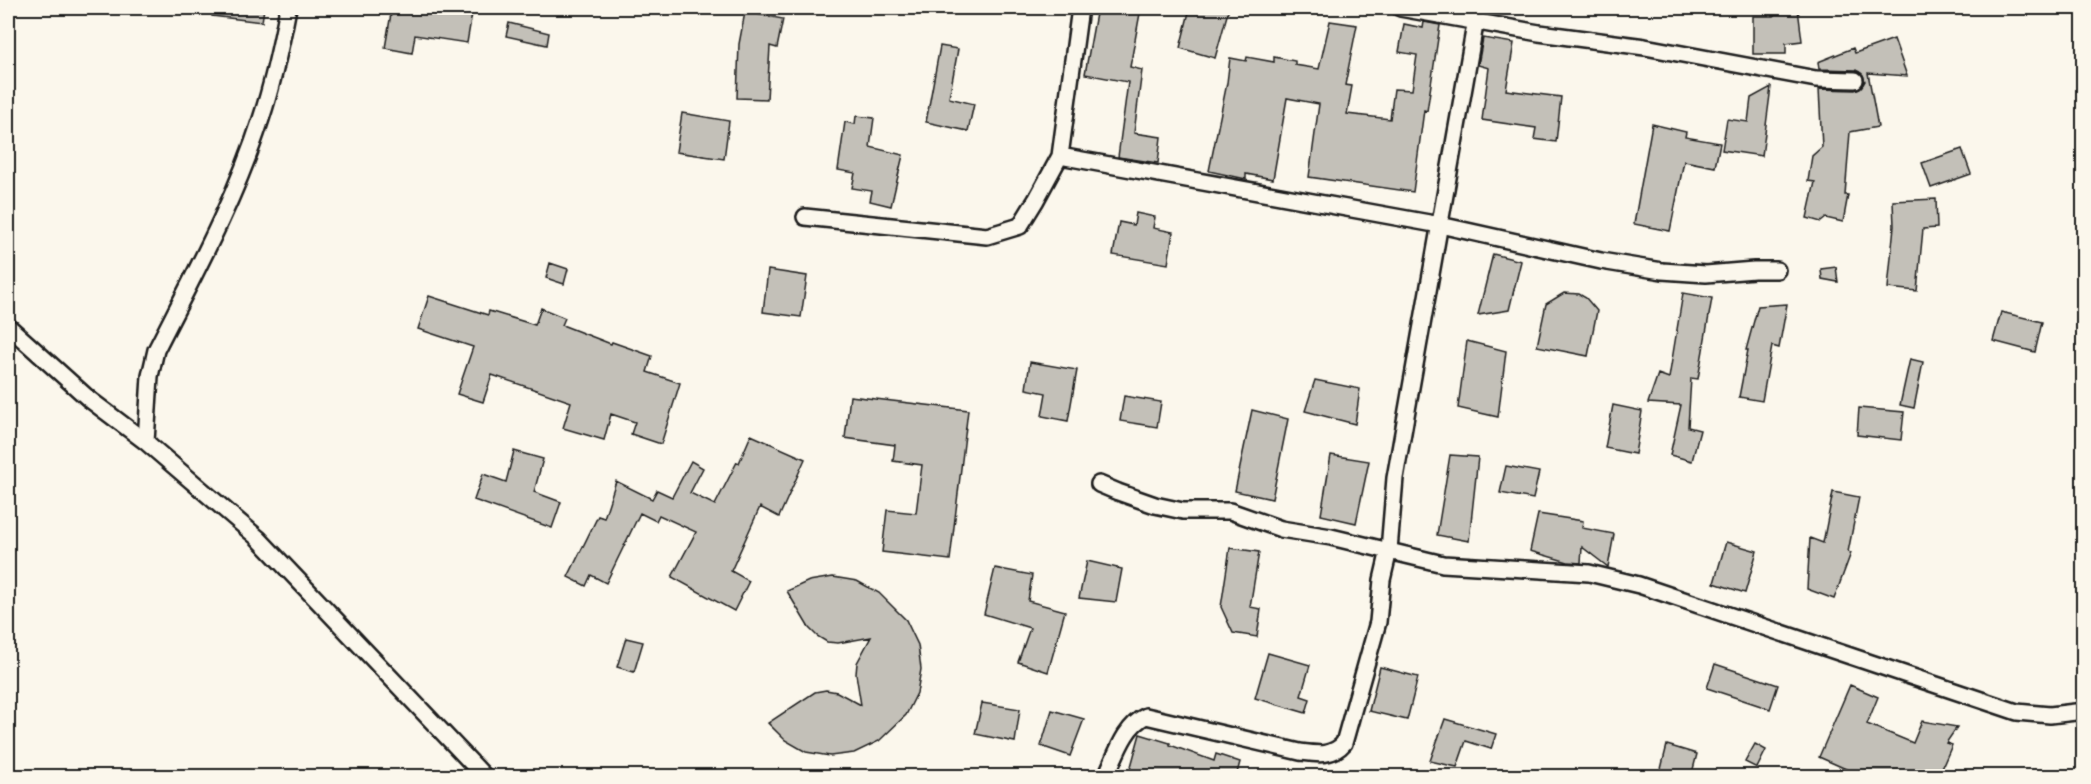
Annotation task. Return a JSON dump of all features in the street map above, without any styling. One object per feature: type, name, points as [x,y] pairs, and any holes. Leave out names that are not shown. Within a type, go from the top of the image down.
[{"type":"street","points":[[146,442],[150,376],[156,350],[234,191],[261,120],[278,62],[288,8]]},
{"type":"street","points":[[805,217],[987,236],[1020,226],[1060,156],[1080,8]]},
{"type":"street","points":[[1400,8],[1477,14],[1598,42],[1645,47],[1816,79],[1855,80]]},
{"type":"street","points":[[1106,777],[1135,721],[1146,716],[1299,753],[1324,755],[1338,750],[1344,743],[1377,622],[1389,550],[1395,478],[1477,14]]},
{"type":"street","points":[[1060,156],[1440,225],[1601,261],[1662,271],[1706,274],[1777,270]]},
{"type":"street","points":[[8,326],[89,399],[146,442],[258,538],[484,777]]},
{"type":"street","points":[[1100,484],[1155,505],[1183,511],[1230,511],[1281,529],[1389,550],[1443,564],[1589,573],[1639,585],[2017,712],[2050,716],[2084,711]]},
{"type":"building","points":[[212,8],[264,8],[262,22],[212,16]]},
{"type":"building","points":[[392,8],[473,8],[467,43],[415,35],[412,53],[385,48]]},
{"type":"building","points":[[1097,8],[1141,8],[1130,67],[1142,70],[1134,133],[1161,137],[1158,163],[1118,157],[1128,82],[1085,74]]},
{"type":"building","points":[[1190,8],[1229,8],[1215,58],[1180,48]]},
{"type":"building","points":[[1798,9],[1802,41],[1786,43],[1786,54],[1753,54],[1753,16],[1774,16],[1774,13]]},
{"type":"building","points":[[745,12],[783,19],[777,48],[770,46],[767,99],[737,98],[739,44]]},
{"type":"building","points":[[1330,21],[1357,25],[1345,85],[1352,86],[1347,114],[1390,119],[1394,89],[1412,90],[1417,55],[1399,52],[1404,24],[1423,28],[1424,22],[1440,25],[1427,111],[1424,110],[1413,192],[1309,177],[1319,104],[1287,98],[1273,179],[1246,174],[1246,179],[1209,171],[1230,58],[1246,61],[1247,57],[1274,62],[1274,57],[1295,61],[1295,65],[1319,69]]},
{"type":"building","points":[[509,23],[549,33],[547,45],[506,36]]},
{"type":"building","points":[[1483,38],[1514,43],[1506,90],[1561,97],[1556,142],[1534,139],[1536,128],[1482,120],[1489,68],[1478,65]]},
{"type":"building","points":[[1894,39],[1907,76],[1868,73],[1878,127],[1850,132],[1845,195],[1848,195],[1843,222],[1826,218],[1821,222],[1807,218],[1815,182],[1808,181],[1812,156],[1822,147],[1819,89],[1855,90],[1860,88],[1865,81],[1863,75],[1856,70],[1819,69],[1818,62],[1853,48],[1855,53]]},
{"type":"building","points":[[940,46],[958,49],[949,98],[974,104],[968,131],[926,122]]},
{"type":"building","points":[[1771,87],[1762,156],[1722,150],[1727,119],[1748,122],[1751,98]]},
{"type":"building","points":[[682,113],[729,121],[724,159],[676,152]]},
{"type":"building","points":[[856,116],[874,118],[870,147],[903,155],[891,206],[870,201],[872,191],[852,188],[855,173],[838,170],[845,122],[855,124]]},
{"type":"building","points":[[1652,124],[1686,132],[1685,137],[1720,143],[1715,167],[1684,161],[1670,231],[1634,224]]},
{"type":"building","points":[[1962,149],[1971,174],[1931,188],[1922,163]]},
{"type":"building","points":[[1936,199],[1937,228],[1923,229],[1917,291],[1888,288],[1894,226],[1893,201]]},
{"type":"building","points":[[1136,213],[1155,217],[1153,228],[1173,232],[1168,264],[1113,255],[1119,222],[1134,225]]},
{"type":"building","points":[[1493,254],[1521,261],[1509,310],[1478,315]]},
{"type":"building","points":[[550,263],[568,269],[564,284],[546,278]]},
{"type":"building","points":[[1836,267],[1838,282],[1822,279],[1821,269]]},
{"type":"building","points":[[768,270],[807,276],[801,317],[763,312]]},
{"type":"building","points":[[1564,293],[1579,294],[1586,298],[1597,311],[1588,356],[1537,346],[1546,304]]},
{"type":"building","points":[[1683,293],[1712,298],[1698,379],[1691,378],[1688,427],[1700,430],[1692,461],[1670,455],[1681,405],[1648,403],[1658,374],[1669,378]]},
{"type":"building","points":[[429,296],[488,315],[489,311],[535,325],[541,308],[565,318],[562,325],[611,344],[612,342],[652,356],[647,372],[680,383],[661,444],[631,434],[635,422],[611,414],[604,440],[563,428],[571,402],[492,375],[483,402],[457,394],[473,347],[418,329]]},
{"type":"building","points":[[1787,304],[1779,348],[1772,346],[1762,401],[1739,397],[1748,350],[1746,350],[1758,306]]},
{"type":"building","points":[[2001,312],[2042,322],[2035,352],[1993,341]]},
{"type":"building","points":[[1467,341],[1506,351],[1498,417],[1458,408]]},
{"type":"building","points":[[1910,359],[1923,362],[1914,408],[1900,405]]},
{"type":"building","points":[[1030,362],[1077,370],[1068,421],[1042,416],[1046,393],[1026,389]]},
{"type":"building","points":[[1315,380],[1360,389],[1355,424],[1305,411]]},
{"type":"building","points":[[850,396],[968,410],[950,560],[882,552],[887,510],[916,513],[922,465],[893,461],[895,445],[845,438]]},
{"type":"building","points":[[1124,396],[1161,402],[1157,427],[1120,421]]},
{"type":"building","points":[[1613,405],[1642,411],[1635,454],[1605,448]]},
{"type":"building","points":[[1859,408],[1904,412],[1901,440],[1857,435]]},
{"type":"building","points":[[1252,410],[1288,419],[1272,499],[1235,491]]},
{"type":"building","points":[[751,435],[805,459],[779,517],[760,507],[731,571],[749,581],[734,611],[672,577],[696,532],[659,515],[656,521],[640,513],[606,583],[591,575],[586,586],[568,577],[598,516],[604,518],[616,481],[652,499],[657,490],[672,497],[691,461],[703,468],[690,493],[715,505],[737,462],[739,463]]},
{"type":"building","points":[[514,451],[543,459],[534,492],[561,502],[552,528],[474,500],[483,474],[506,482]]},
{"type":"building","points":[[1331,455],[1369,461],[1356,523],[1321,515]]},
{"type":"building","points":[[1450,455],[1478,457],[1469,541],[1437,535]]},
{"type":"building","points":[[1506,466],[1539,472],[1533,499],[1500,493]]},
{"type":"building","points":[[1833,492],[1859,497],[1848,552],[1851,553],[1834,599],[1807,589],[1810,538],[1823,543]]},
{"type":"building","points":[[1538,514],[1583,521],[1582,528],[1614,534],[1608,567],[1582,547],[1581,563],[1568,562],[1530,551]]},
{"type":"building","points":[[1726,542],[1757,551],[1745,593],[1714,583]]},
{"type":"building","points":[[1230,548],[1259,552],[1250,607],[1261,609],[1257,637],[1233,633],[1221,607]]},
{"type":"building","points":[[1087,561],[1122,569],[1116,602],[1079,598]]},
{"type":"building","points":[[995,568],[1032,575],[1028,601],[1065,611],[1048,672],[1018,662],[1030,628],[984,614]]},
{"type":"building","points":[[833,577],[857,581],[879,593],[906,620],[918,645],[921,669],[917,693],[906,715],[879,741],[854,753],[830,756],[806,752],[785,740],[768,723],[815,692],[826,690],[837,692],[861,705],[856,674],[857,663],[871,637],[838,643],[827,642],[809,628],[787,591],[809,581]]},
{"type":"building","points":[[626,638],[643,642],[634,672],[617,667]]},
{"type":"building","points":[[1268,653],[1310,665],[1301,696],[1310,699],[1306,713],[1255,698]]},
{"type":"building","points":[[1715,664],[1778,685],[1770,709],[1707,688]]},
{"type":"building","points":[[1380,667],[1418,677],[1407,720],[1369,711]]},
{"type":"building","points":[[1850,685],[1878,697],[1867,724],[1913,743],[1922,721],[1957,727],[1946,743],[1952,745],[1938,777],[1864,777],[1819,757]]},
{"type":"building","points":[[982,703],[1020,709],[1015,742],[975,734]]},
{"type":"building","points":[[1052,710],[1084,719],[1070,756],[1041,746]]},
{"type":"building","points":[[1445,719],[1496,734],[1491,749],[1466,741],[1457,767],[1430,761]]},
{"type":"building","points":[[1140,734],[1170,743],[1170,745],[1214,761],[1216,754],[1240,762],[1236,777],[1152,777],[1130,770]]},
{"type":"building","points":[[1755,744],[1766,750],[1757,768],[1745,762]]},
{"type":"building","points":[[1667,745],[1697,754],[1691,777],[1659,777]]}]
